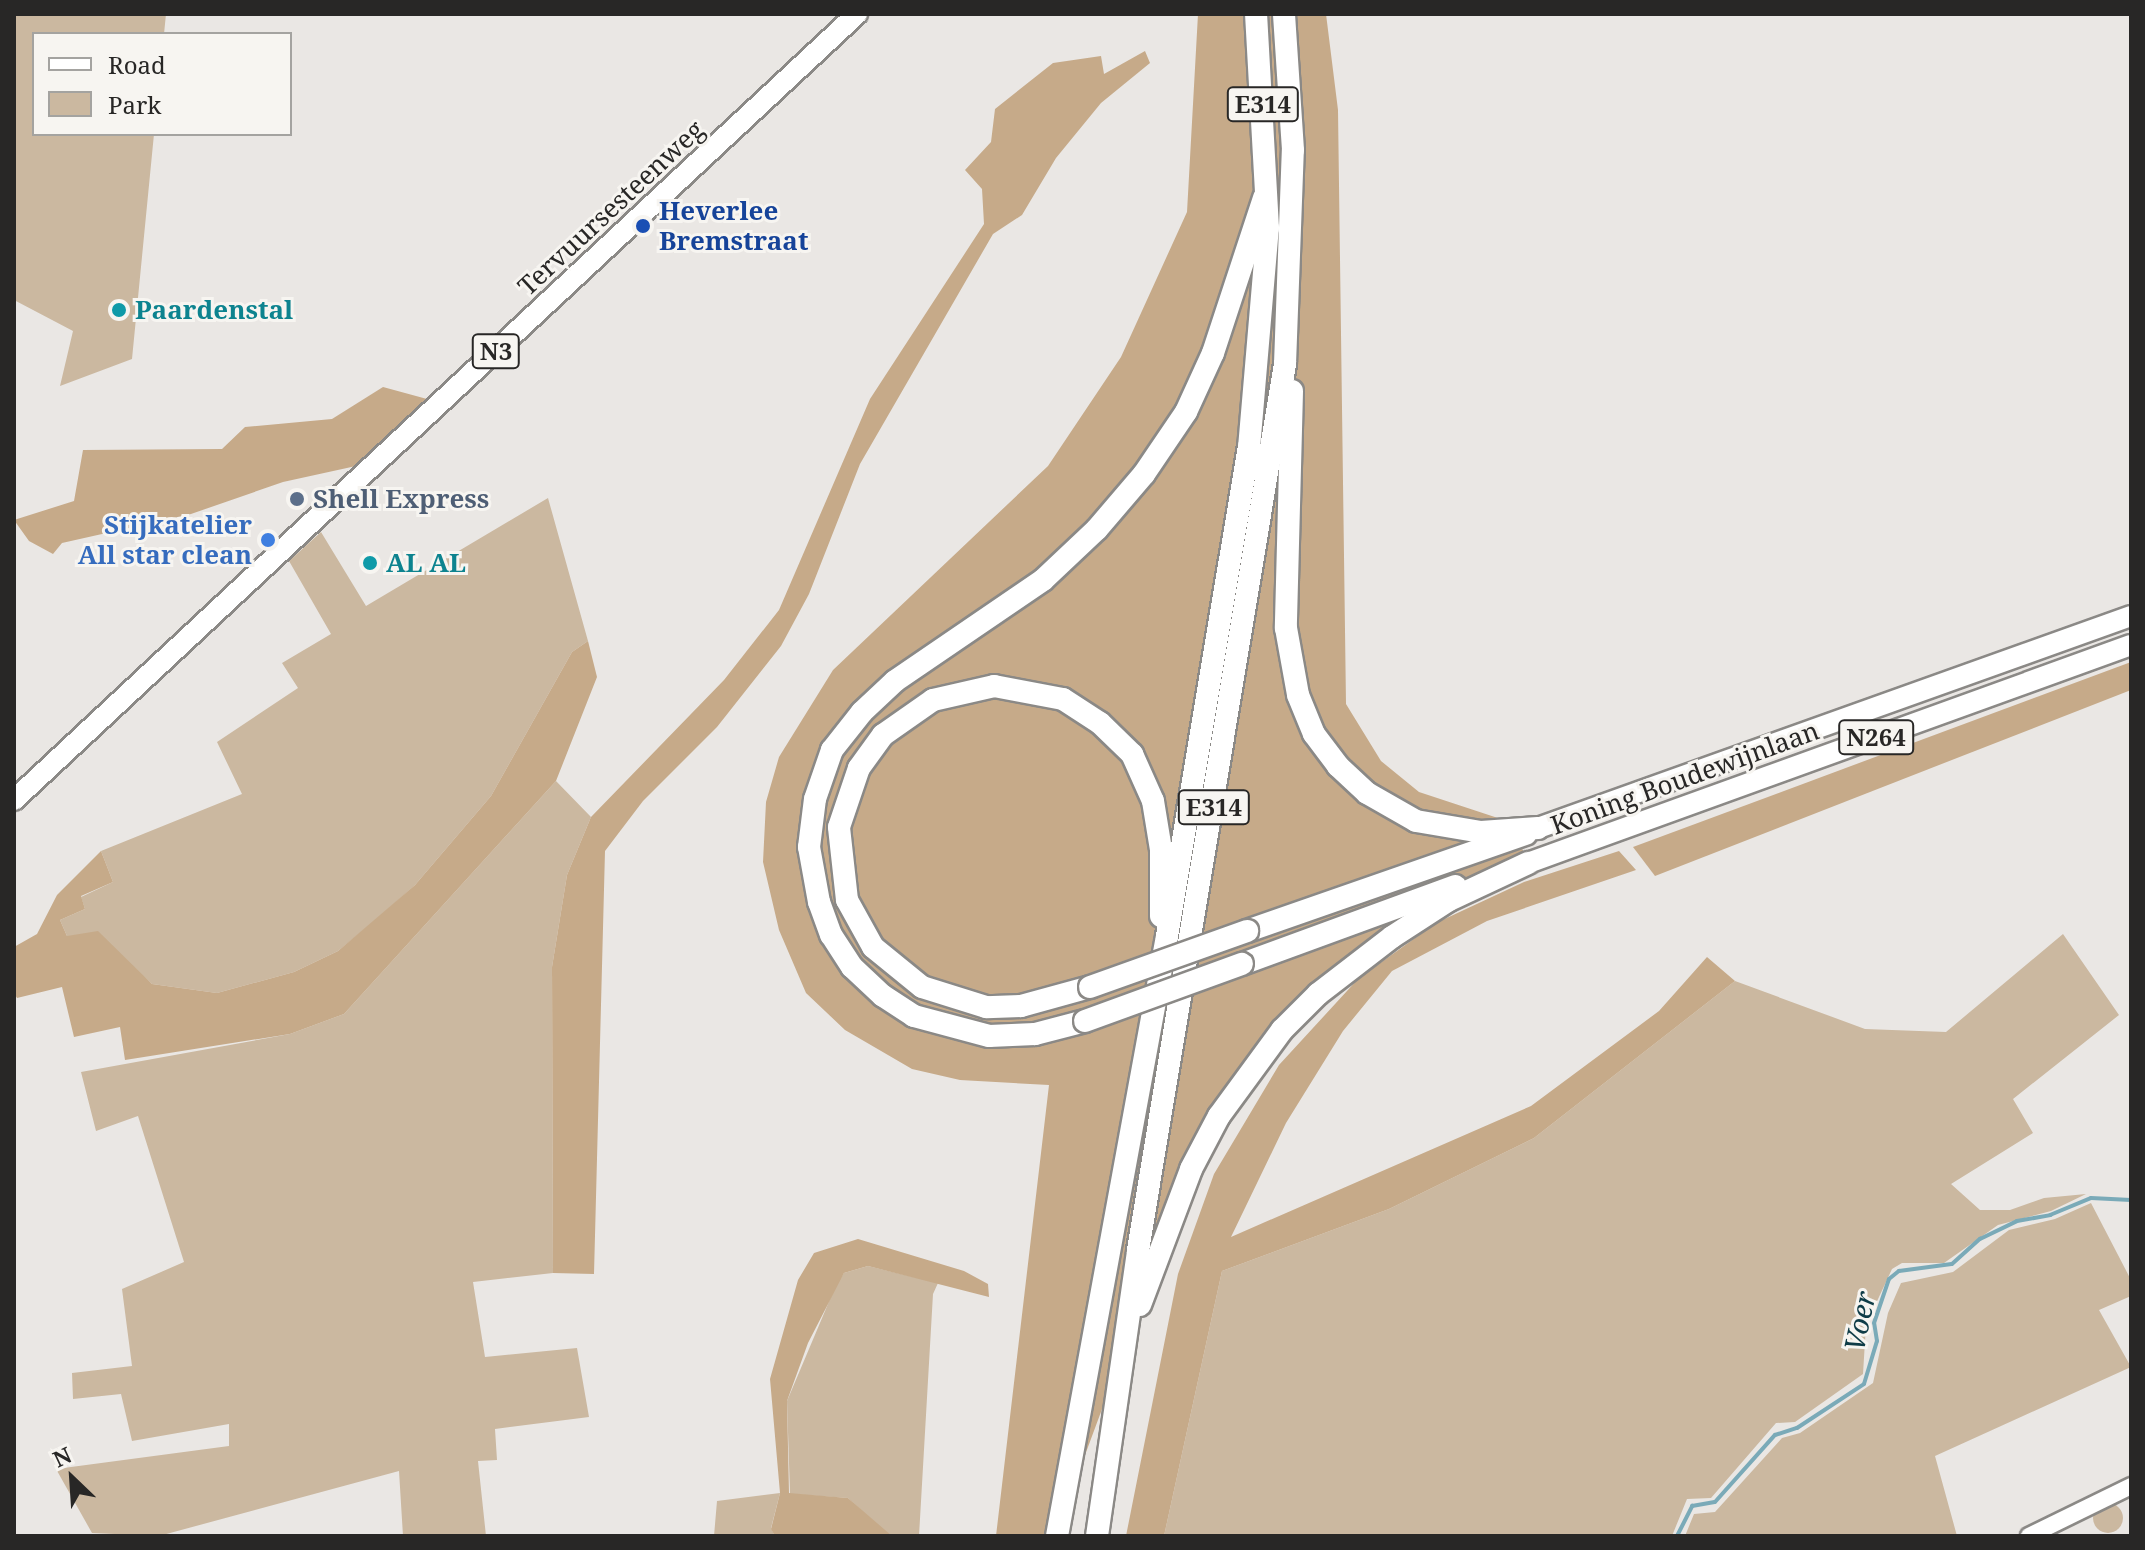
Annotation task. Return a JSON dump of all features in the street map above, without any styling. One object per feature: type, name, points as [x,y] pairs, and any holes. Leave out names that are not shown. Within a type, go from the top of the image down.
[{"type":"highway","name":"E314","points":[[1057,1536],[1167,936],[1249,448],[1266,194],[1256,14]]},
{"type":"highway","name":"E314","points":[[1097,1536],[1129,1336],[1138,1250],[1285,364],[1293,150],[1284,14]]},
{"type":"highway","points":[[1266,194],[1213,353],[1186,412],[1144,474],[1097,529],[1043,580],[895,681],[862,712],[832,750],[815,799],[809,847],[823,913],[852,967],[883,996],[914,1016],[989,1036],[1035,1034],[1085,1021],[1528,863]]},
{"type":"highway","points":[[1285,364],[1292,385],[1286,628],[1298,695],[1314,734],[1338,766],[1367,793],[1416,821],[1481,832],[1538,828]]},
{"type":"highway","points":[[1167,936],[1160,910],[1161,850],[1153,801],[1132,754],[1100,723],[1063,699],[994,686],[933,700],[883,735],[859,768],[839,827],[847,900],[873,947],[922,987],[986,1007],[1021,1006],[1090,987],[1491,850],[1538,828]]},
{"type":"highway","points":[[1129,1336],[1191,1169],[1219,1116],[1282,1030],[1318,994],[1392,937],[1449,900],[1528,863]]},
{"type":"main road","name":"Tervuursesteenweg","points":[[14,800],[857,14]]},
{"type":"main road","name":"Koning Boudewijnlaan","points":[[1538,828],[2131,616]]},
{"type":"main road","name":"Koning Boudewijnlaan","points":[[1528,863],[2131,645]]},
{"type":"street","points":[[2029,1536],[2131,1486]]},
{"type":"green space","points":[[14,14],[166,14],[164,32],[32,32],[32,136],[154,136],[132,359],[60,386],[73,331],[14,300]]},
{"type":"green space","points":[[548,498],[588,641],[572,652],[491,796],[415,885],[338,951],[294,972],[217,993],[152,984],[129,963],[67,936],[60,920],[85,909],[81,897],[113,882],[101,851],[242,794],[217,742],[298,688],[282,663],[331,634],[289,561],[321,532],[366,606]]},
{"type":"green space","points":[[556,781],[591,817],[567,875],[552,967],[553,1273],[473,1282],[485,1357],[577,1348],[589,1417],[495,1429],[497,1460],[478,1461],[486,1536],[403,1536],[399,1471],[159,1536],[92,1533],[56,1469],[229,1446],[229,1424],[132,1441],[121,1394],[73,1399],[72,1373],[132,1366],[122,1289],[184,1262],[138,1116],[96,1131],[81,1072],[290,1034],[344,1014]]},
{"type":"green space","points":[[2063,934],[2119,1015],[2013,1099],[2033,1133],[1951,1184],[1980,1210],[2010,1210],[2044,1198],[2086,1194],[2051,1211],[1998,1225],[1944,1263],[1902,1263],[1892,1269],[1866,1325],[1863,1374],[1795,1422],[1776,1423],[1711,1498],[1687,1499],[1672,1536],[1164,1536],[1222,1271],[1389,1209],[1534,1138],[1735,981],[1865,1029],[1946,1032]]},
{"type":"green space","points":[[2091,1203],[2131,1280],[2131,1296],[2099,1310],[2131,1367],[1935,1456],[1957,1536],[1685,1536],[1694,1514],[1715,1512],[1782,1438],[1800,1433],[1873,1383],[1888,1313],[1901,1283],[1953,1272],[2009,1230],[2055,1219]]},
{"type":"green space","points":[[868,1266],[938,1283],[933,1294],[919,1536],[887,1534],[848,1498],[790,1494],[787,1401],[836,1285],[844,1273]]},
{"type":"green space","points":[[780,1493],[771,1528],[775,1536],[714,1536],[717,1501]]},
{"type":"green space","points":[[2108,1503],[2119,1507],[2123,1518],[2119,1529],[2108,1533],[2097,1529],[2093,1518],[2097,1507]]},
{"type":"shaded area","points":[[1198,14],[1326,14],[1338,110],[1346,704],[1381,761],[1419,792],[1510,822],[1525,855],[1315,983],[1191,1169],[1055,1536],[996,1536],[1049,1085],[960,1080],[912,1069],[845,1030],[806,993],[779,930],[763,862],[766,802],[779,757],[833,670],[1048,466],[1121,357],[1187,212]]},
{"type":"shaded area","points":[[1145,51],[1150,63],[1101,103],[1056,158],[1022,215],[993,234],[860,464],[809,594],[781,646],[717,727],[643,801],[605,851],[594,1274],[553,1273],[552,967],[567,875],[591,817],[724,680],[779,610],[870,399],[984,224],[982,189],[965,170],[991,142],[995,109],[1053,63],[1101,56],[1104,74]]},
{"type":"shaded area","points":[[383,387],[427,399],[356,466],[283,482],[191,514],[62,543],[53,554],[29,541],[14,520],[74,501],[83,450],[222,449],[245,427],[332,419]]},
{"type":"shaded area","points":[[588,641],[597,677],[556,781],[344,1014],[290,1034],[125,1060],[120,1027],[74,1037],[62,987],[17,998],[14,993],[14,947],[37,934],[57,895],[101,851],[113,882],[81,896],[85,909],[60,920],[67,936],[98,931],[152,984],[217,993],[294,972],[338,951],[415,885],[491,796],[572,652]]},
{"type":"shaded area","points":[[2131,662],[2131,690],[1655,876],[1633,847]]},
{"type":"shaded area","points":[[1619,851],[1636,870],[1487,921],[1392,971],[1343,1031],[1286,1123],[1231,1237],[1531,1106],[1659,1011],[1707,957],[1735,981],[1534,1138],[1389,1209],[1222,1271],[1164,1536],[1126,1536],[1178,1274],[1214,1174],[1279,1065],[1358,979],[1436,923],[1524,882]]},
{"type":"shaded area","points":[[858,1239],[964,1271],[988,1284],[989,1297],[868,1266],[844,1273],[808,1343],[787,1401],[789,1493],[848,1498],[892,1536],[775,1536],[771,1529],[780,1493],[770,1379],[798,1280],[814,1253]]},
{"type":"waterway","name":"Voer","points":[[1677,1536],[1692,1506],[1715,1502],[1775,1435],[1797,1428],[1864,1384],[1877,1341],[1874,1323],[1889,1279],[1899,1271],[1952,1264],[1980,1239],[2017,1221],[2050,1215],[2091,1198],[2131,1200]]},
{"type":"place","name":"Heverlee Bremstraat","points":[[643,226]]},
{"type":"place","name":"Paardenstal","points":[[119,310]]},
{"type":"place","name":"Shell Express","points":[[297,499]]},
{"type":"place","name":"Stijkatelier All star clean","points":[[268,540]]},
{"type":"place","name":"AL AL","points":[[370,563]]}]
